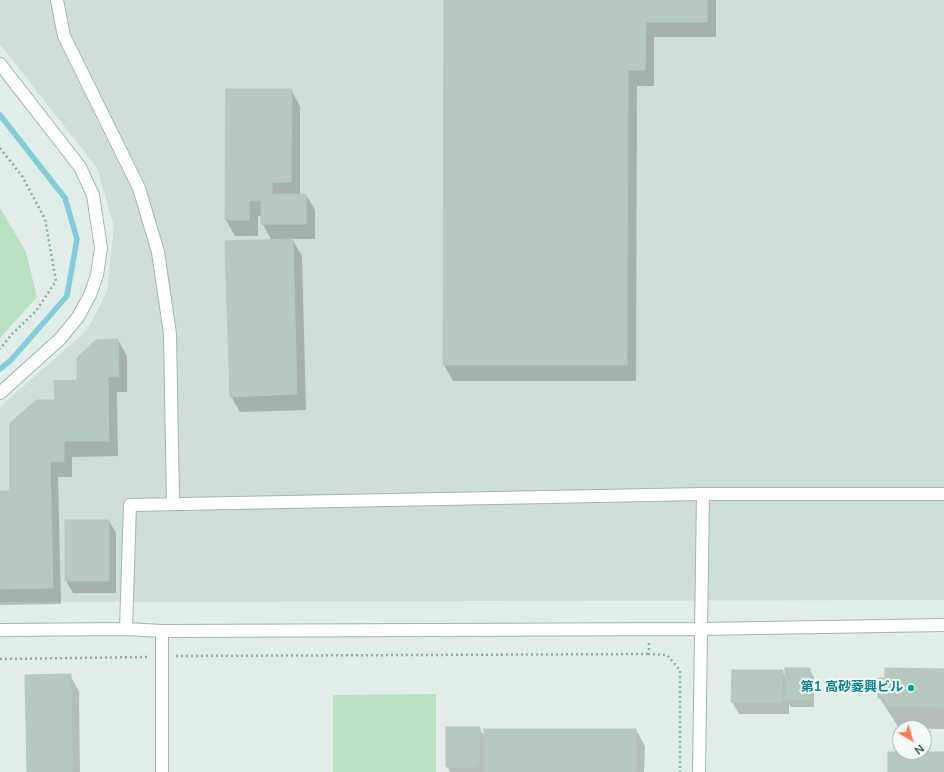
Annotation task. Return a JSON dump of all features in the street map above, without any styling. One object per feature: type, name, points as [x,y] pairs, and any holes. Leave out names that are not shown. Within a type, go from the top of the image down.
[{"type":"street","points":[[57,0],[64,36],[139,188],[158,252],[170,334],[173,503]]},
{"type":"street","points":[[0,64],[80,167],[93,195],[101,248],[97,274],[90,295],[78,317],[60,339],[0,393]]},
{"type":"street","points":[[699,772],[703,494]]},
{"type":"street","points":[[126,629],[130,505],[703,494],[944,494]]},
{"type":"street","points":[[0,630],[649,630],[944,625]]},
{"type":"street","points":[[162,631],[162,772]]},
{"type":"path","points":[[0,148],[22,176],[45,219],[56,281],[36,311],[12,334],[0,349]]},
{"type":"path","points":[[649,630],[649,654],[651,654]]},
{"type":"path","points":[[0,659],[162,656],[667,655],[680,670],[680,772]]},
{"type":"shaded area","points":[[0,0],[944,0],[944,600],[0,602],[0,407],[87,330],[107,292],[114,226],[97,168],[0,44]]},
{"type":"green space","points":[[0,208],[26,252],[37,297],[0,338]]},
{"type":"green space","points":[[436,694],[436,772],[333,772],[333,695]]},
{"type":"building","points":[[444,0],[707,0],[707,22],[646,22],[645,70],[628,70],[627,365],[443,365]]},
{"type":"building","points":[[226,89],[292,89],[291,182],[272,182],[272,194],[306,194],[306,224],[261,224],[261,200],[249,201],[249,220],[225,220]]},
{"type":"building","points":[[293,239],[297,394],[230,397],[225,241]]},
{"type":"building","points":[[118,339],[119,377],[108,377],[109,441],[64,441],[64,461],[50,462],[53,588],[0,589],[0,491],[10,491],[10,423],[37,400],[55,400],[54,381],[77,380],[77,358],[96,340]]},
{"type":"building","points":[[65,520],[109,520],[109,581],[65,581]]},
{"type":"building","points":[[785,668],[810,668],[810,700],[785,700]]},
{"type":"building","name":"第1 高砂菱興ビル","points":[[885,668],[944,669],[944,707],[885,706],[885,698],[878,698],[878,678],[885,678]]},
{"type":"building","points":[[732,670],[783,670],[782,702],[731,702]]},
{"type":"building","points":[[71,674],[72,772],[27,772],[25,675]]},
{"type":"building","points":[[446,727],[480,727],[479,767],[446,767]]},
{"type":"building","points":[[484,729],[636,729],[636,772],[484,772]]},
{"type":"building","points":[[888,752],[892,752],[892,760],[932,760],[932,752],[944,752],[944,772],[888,772]]},
{"type":"waterway","points":[[0,115],[65,198],[77,239],[67,296],[11,360],[0,369]]},
{"type":"place","name":"第1 高砂菱興ビル","points":[[911,688]]}]
